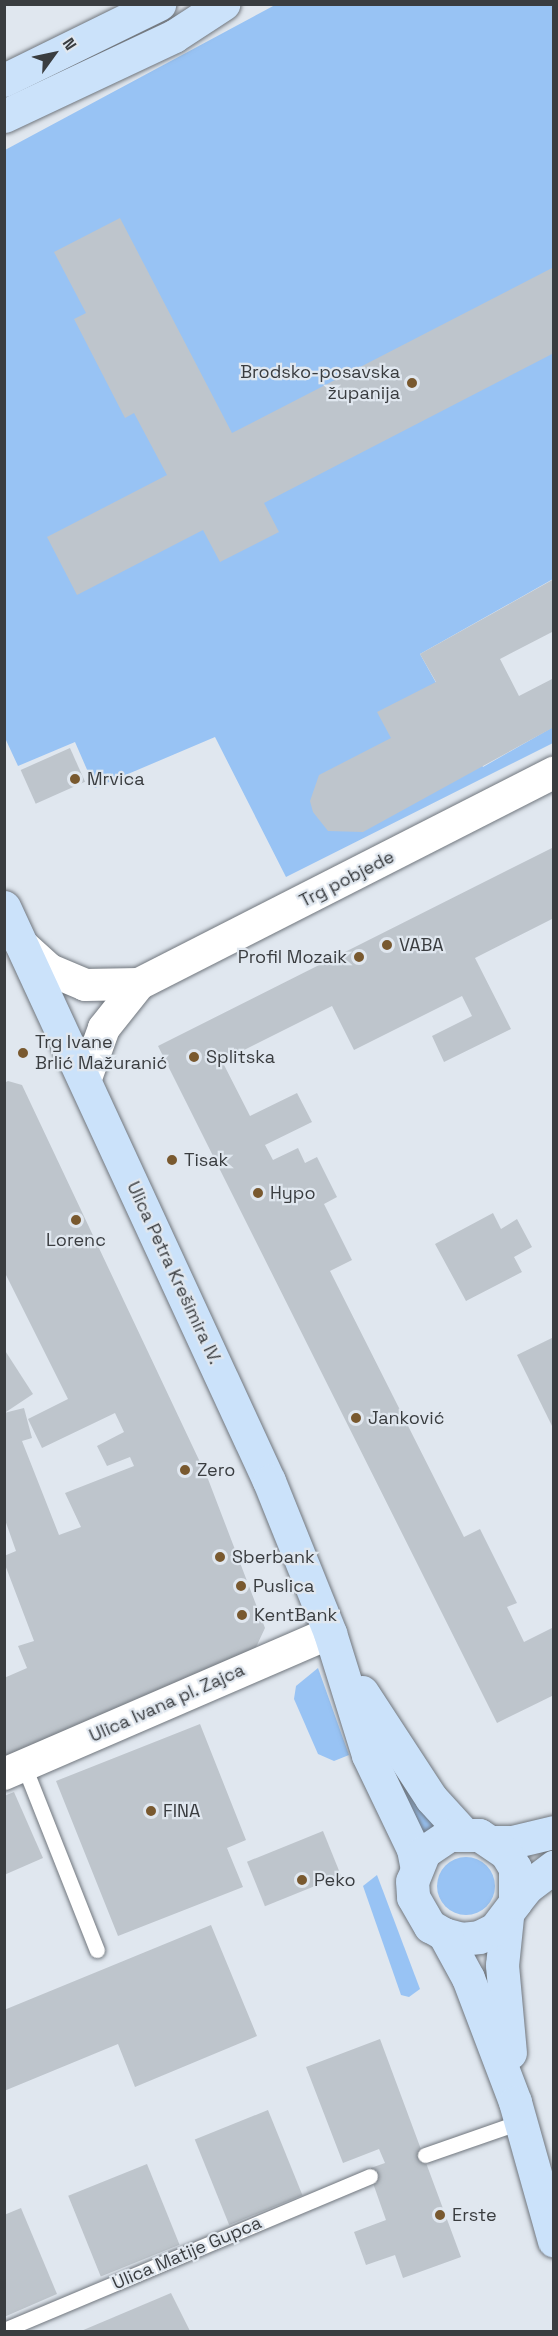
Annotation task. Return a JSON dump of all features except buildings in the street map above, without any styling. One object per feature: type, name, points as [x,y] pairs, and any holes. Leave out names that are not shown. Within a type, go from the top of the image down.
[{"type":"main road","points":[[4,80],[159,4]]},
{"type":"main road","points":[[4,116],[174,36],[223,4]]},
{"type":"main road","name":"Ulica Petra Krešimira IV.","points":[[4,907],[224,1379],[332,1638],[368,1755],[413,1849],[416,1865]]},
{"type":"main road","name":"Ulica Petra Krešimira IV.","points":[[332,1638],[394,1745],[431,1798],[479,1837]]},
{"type":"main road","points":[[554,1832],[512,1842],[479,1837],[435,1842],[416,1865],[412,1881],[419,1913],[444,1934],[468,1978],[517,2112],[554,2241]]},
{"type":"main road","points":[[479,1837],[515,1868],[502,1965],[517,2112]]},
{"type":"main road","points":[[444,1934],[461,1939],[479,1937],[495,1929],[527,1887],[554,1867]]},
{"type":"street","name":"Trg pobjede","points":[[85,1081],[104,1028],[139,984],[554,773]]},
{"type":"street","name":"Trg pobjede","points":[[21,944],[50,970],[85,985],[139,984]]},
{"type":"street","name":"Ulica Ivana pl. Zajca","points":[[14,1770],[332,1638]]},
{"type":"lane","points":[[14,1770],[97,1950]]},
{"type":"lane","points":[[425,2155],[517,2112]]},
{"type":"lane","name":"Ulica Matije Gupca","points":[[4,2330],[370,2176]]},
{"type":"shaded area","points":[[275,5],[553,5],[553,579],[420,654],[483,767],[553,727],[553,743],[286,877],[215,737],[95,788],[75,742],[18,766],[5,738],[5,150]]},
{"type":"shaded area","points":[[318,1668],[349,1755],[334,1761],[318,1754],[294,1699],[296,1686]]},
{"type":"shaded area","points":[[398,1770],[440,1826],[421,1839],[387,1776]]},
{"type":"shaded area","points":[[460,1857],[472,1857],[487,1865],[495,1880],[495,1892],[487,1907],[472,1915],[460,1915],[445,1907],[437,1892],[437,1880],[445,1865]]},
{"type":"shaded area","points":[[377,1875],[420,1989],[409,1997],[401,1995],[363,1886]]},
{"type":"place","name":"Brodsko-posavska županija","points":[[412,383]]},
{"type":"place","name":"Mrvica","points":[[75,779]]},
{"type":"place","name":"VABA","points":[[387,945]]},
{"type":"place","name":"Profil Mozaik","points":[[359,957]]},
{"type":"place","name":"Trg Ivane Brlić Mažuranić","points":[[23,1053]]},
{"type":"place","name":"Splitska","points":[[194,1057]]},
{"type":"place","name":"Tisak","points":[[172,1160]]},
{"type":"place","name":"Hypo","points":[[258,1193]]},
{"type":"place","name":"Lorenc","points":[[76,1220]]},
{"type":"place","name":"Janković","points":[[356,1418]]},
{"type":"place","name":"Zero","points":[[185,1470]]},
{"type":"place","name":"Sberbank","points":[[220,1557]]},
{"type":"place","name":"Puslica","points":[[241,1586]]},
{"type":"place","name":"KentBank","points":[[242,1615]]},
{"type":"place","name":"FINA","points":[[151,1811]]},
{"type":"place","name":"Peko","points":[[302,1880]]},
{"type":"place","name":"Erste","points":[[440,2215]]}]
